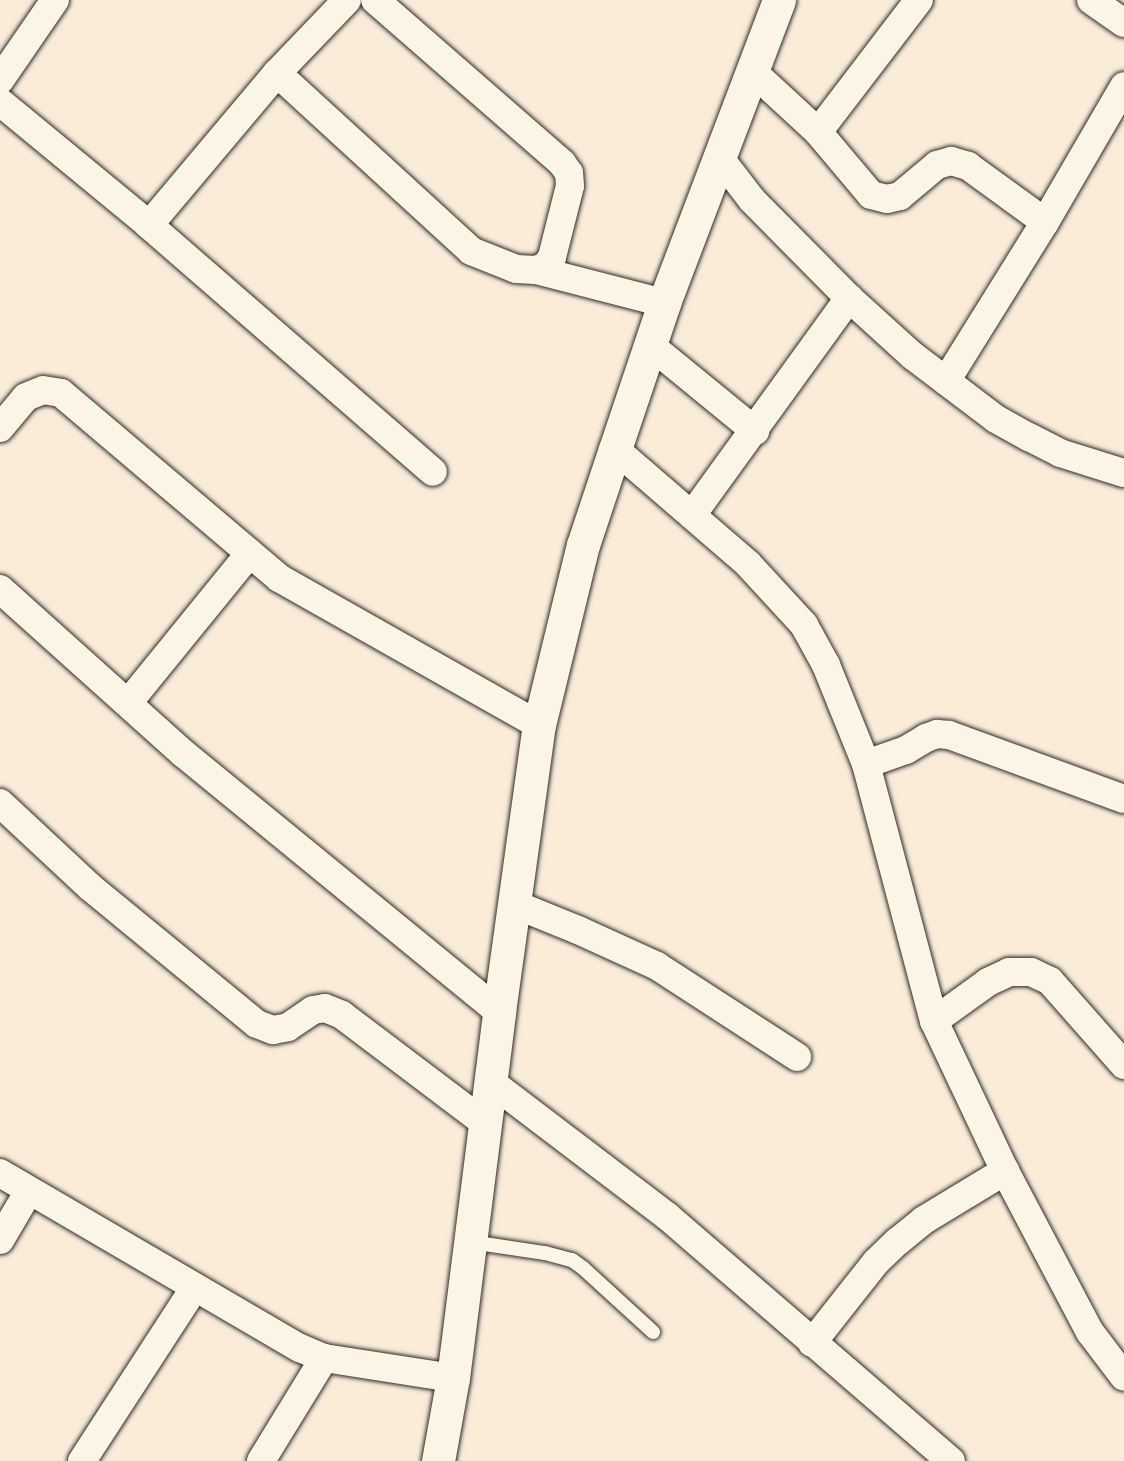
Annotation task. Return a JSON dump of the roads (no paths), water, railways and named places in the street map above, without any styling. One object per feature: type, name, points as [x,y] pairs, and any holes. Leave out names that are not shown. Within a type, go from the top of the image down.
[{"type":"street","points":[[0,80],[55,0]]},
{"type":"street","points":[[149,225],[277,74],[347,0]]},
{"type":"street","points":[[375,0],[550,149],[569,173],[570,186],[552,257],[546,266],[536,270]]},
{"type":"street","points":[[438,1461],[453,1378],[499,1012],[539,725],[583,545],[615,448],[664,303],[779,0]]},
{"type":"street","points":[[818,132],[919,0]]},
{"type":"street","points":[[1091,0],[1124,23]]},
{"type":"street","points":[[752,71],[818,132],[871,195],[887,199],[900,195],[937,165],[951,161],[968,166],[1045,222]]},
{"type":"street","points":[[277,74],[471,251],[490,261],[516,269],[536,270],[664,303]]},
{"type":"street","points":[[946,381],[1045,222],[1124,86]]},
{"type":"street","points":[[0,102],[149,225],[433,472]]},
{"type":"street","points":[[719,157],[752,200],[849,298],[913,356],[996,419],[1060,453],[1124,473]]},
{"type":"street","points":[[692,515],[849,298]]},
{"type":"street","points":[[650,345],[755,430]]},
{"type":"street","points":[[0,428],[26,397],[43,390],[61,393],[279,578],[539,725]]},
{"type":"street","points":[[615,448],[774,589],[804,625],[826,665],[867,764],[934,1021],[1005,1171],[1090,1332],[1124,1377]]},
{"type":"street","points":[[128,703],[250,553]]},
{"type":"street","points":[[4,601],[128,703],[184,754],[499,1012]]},
{"type":"street","points":[[867,764],[906,750],[937,734],[949,735],[1124,799]]},
{"type":"street","points":[[0,803],[90,887],[257,1024],[273,1030],[288,1027],[313,1010],[325,1008],[342,1015],[486,1124]]},
{"type":"street","points":[[514,904],[657,966],[797,1057]]},
{"type":"street","points":[[934,1021],[988,982],[1009,972],[1031,972],[1050,981],[1121,1054]]},
{"type":"street","points":[[491,1082],[667,1216],[951,1461]]},
{"type":"street","points":[[812,1343],[876,1262],[897,1242],[924,1220],[1005,1171]]},
{"type":"street","points":[[0,1173],[300,1348],[324,1358],[453,1378]]},
{"type":"street","points":[[0,1240],[29,1191]]},
{"type":"street","points":[[82,1461],[195,1287]]},
{"type":"street","points":[[261,1461],[324,1358]]},
{"type":"lane","points":[[471,1242],[545,1253],[572,1260],[652,1332]]}]
